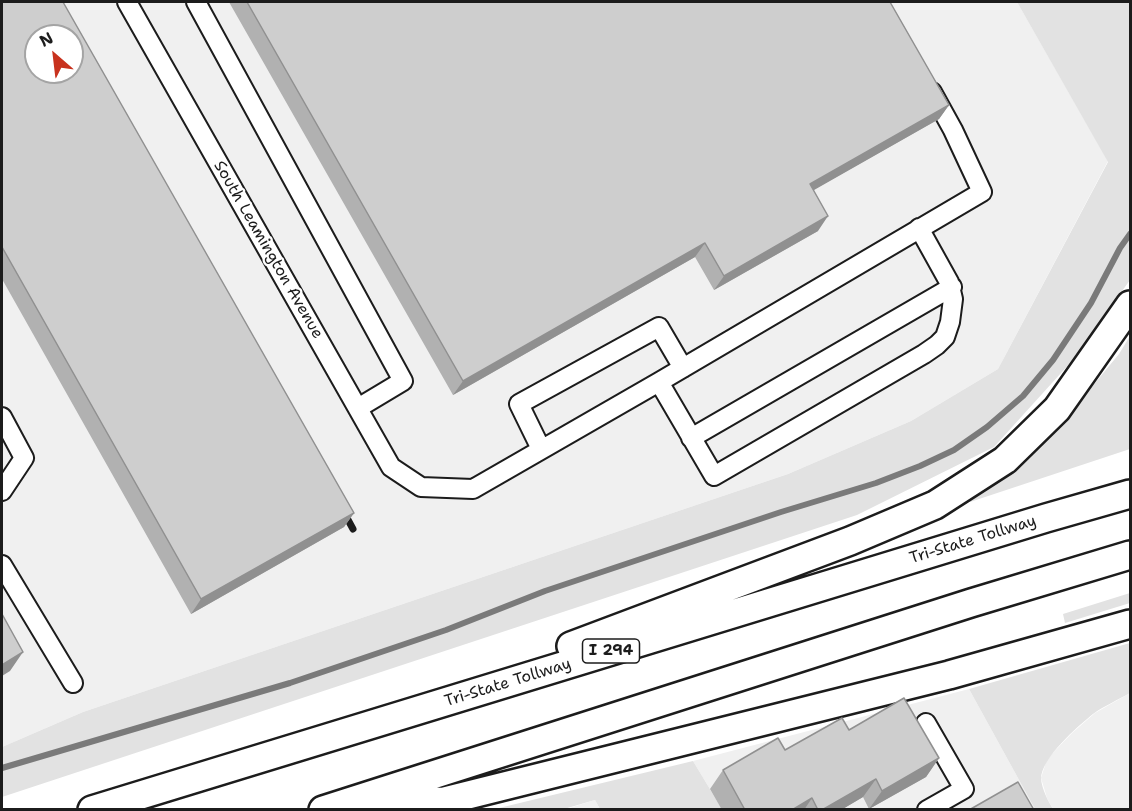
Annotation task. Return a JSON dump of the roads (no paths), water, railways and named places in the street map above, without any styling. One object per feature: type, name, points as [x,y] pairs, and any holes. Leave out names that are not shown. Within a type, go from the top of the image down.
[{"type":"highway","points":[[321,740],[839,545],[935,505],[1005,460],[1058,409],[1131,305]]},
{"type":"highway","name":"Tri-State Tollway","points":[[92,810],[1035,521],[1131,494]]},
{"type":"highway","points":[[334,806],[971,603],[1131,555]]},
{"type":"highway","points":[[334,806],[444,801],[948,675],[1131,624]]},
{"type":"street","name":"South Leamington Avenue","points":[[127,2],[391,467],[421,487],[473,489],[541,449]]},
{"type":"street","points":[[196,2],[403,381],[358,408]]},
{"type":"street","points":[[682,368],[659,327],[519,404],[541,449],[659,382],[982,192],[953,130],[926,81]]},
{"type":"street","points":[[659,382],[714,476],[931,350],[945,338],[950,322],[952,287],[919,228]]},
{"type":"street","points":[[692,438],[952,287]]},
{"type":"street","points":[[2,417],[24,458],[2,492]]},
{"type":"street","points":[[2,565],[73,683]]},
{"type":"street","points":[[926,723],[964,789],[927,810]]},
{"type":"waterway","points":[[2,768],[290,683],[446,630],[545,591],[781,512],[876,483],[954,450],[987,427],[1023,396],[1053,360],[1091,303],[1120,248],[1130,234]]},
{"type":"railway","points":[[341,507],[353,529]]}]
